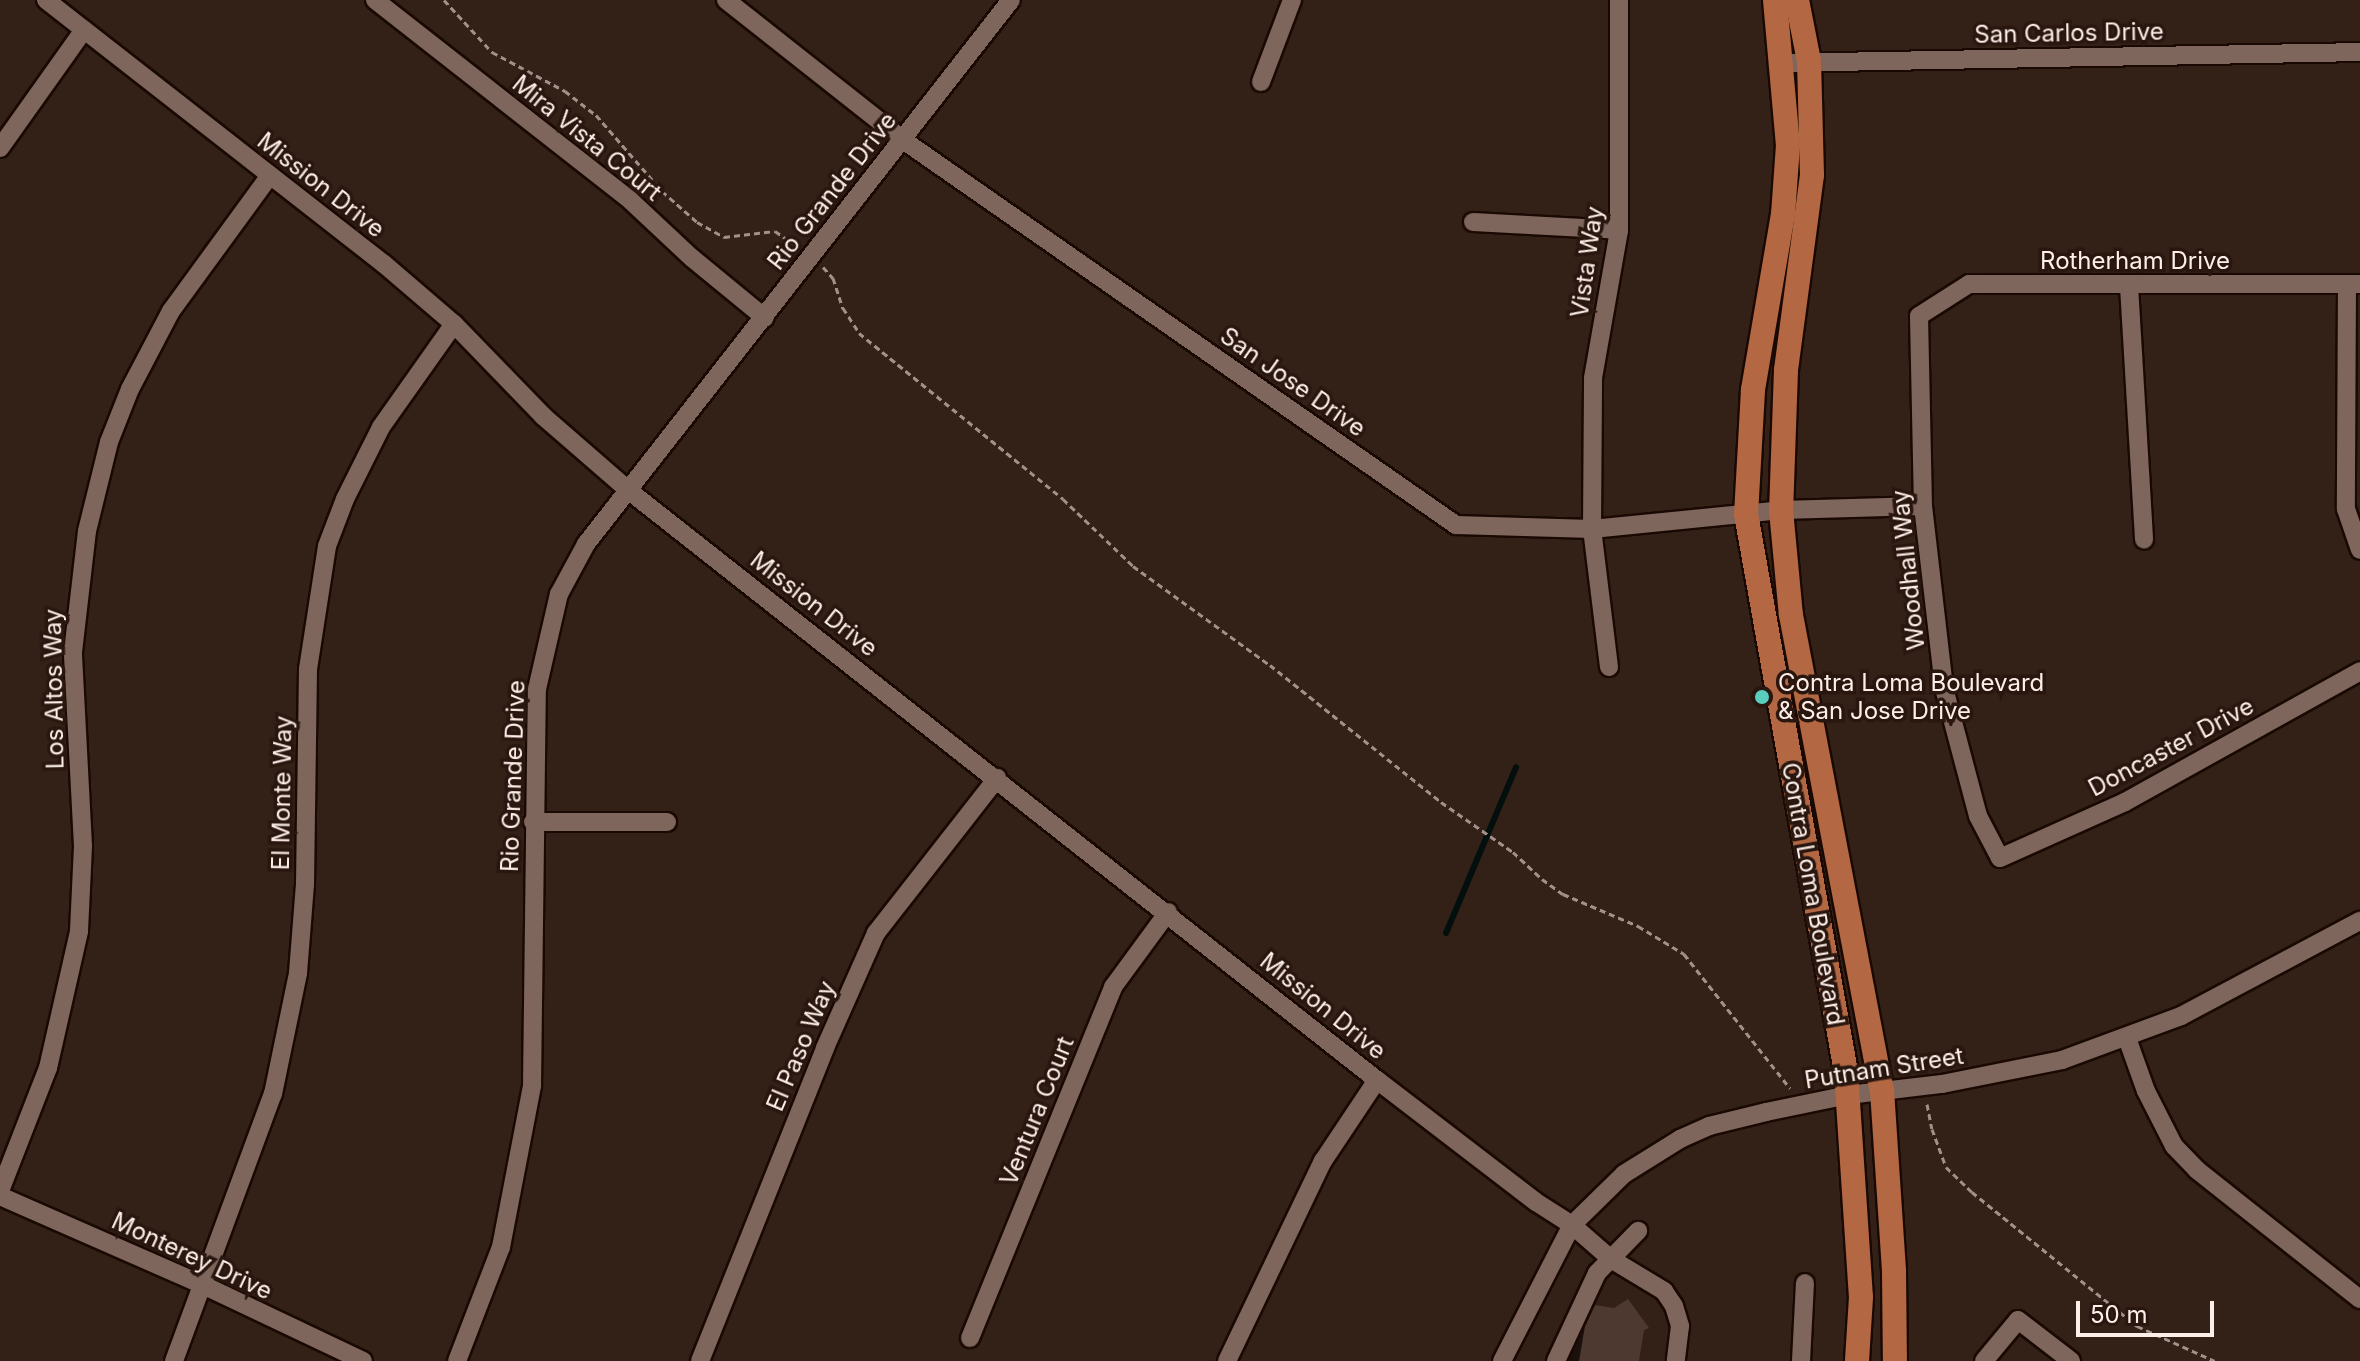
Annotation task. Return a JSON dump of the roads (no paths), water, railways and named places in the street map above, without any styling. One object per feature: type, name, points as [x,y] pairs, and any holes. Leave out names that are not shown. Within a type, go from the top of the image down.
[{"type":"main road","name":"Contra Loma Boulevard","points":[[1775,0],[1788,145],[1783,214],[1753,390],[1746,514],[1848,1095],[1861,1297],[1857,1361]]},
{"type":"main road","name":"Contra Loma Boulevard","points":[[1797,0],[1809,61],[1812,175],[1786,370],[1781,510],[1791,615],[1882,1090],[1894,1272],[1895,1361]]},
{"type":"street","name":"Mission Drive","points":[[46,0],[454,324],[543,416],[628,490],[1168,912],[1377,1080],[1536,1202],[1572,1225],[1611,1259],[1664,1291],[1674,1306],[1680,1326],[1676,1361]]},
{"type":"street","name":"Mira Vista Court","points":[[375,0],[631,201],[692,258],[765,318]]},
{"type":"street","name":"San Jose Drive","points":[[726,0],[903,140],[1456,525],[1592,529],[1781,510],[1923,506]]},
{"type":"street","name":"Rio Grande Drive","points":[[457,1361],[501,1247],[532,1086],[537,689],[559,594],[586,544],[1011,0]]},
{"type":"street","points":[[1261,82],[1292,0]]},
{"type":"street","name":"Vista Way","points":[[1609,667],[1592,529],[1593,378],[1619,230],[1619,0]]},
{"type":"street","points":[[0,148],[84,30]]},
{"type":"street","name":"San Carlos Drive","points":[[1779,63],[2360,52]]},
{"type":"street","name":"Los Altos Way","points":[[0,1193],[48,1068],[79,931],[83,846],[73,652],[85,546],[105,456],[130,389],[171,311],[270,175]]},
{"type":"street","points":[[1473,222],[1619,230]]},
{"type":"street","name":"Rotherham Drive","points":[[1919,316],[1969,284],[2353,284]]},
{"type":"street","points":[[2353,284],[2346,509],[2360,550]]},
{"type":"street","points":[[2129,286],[2144,540]]},
{"type":"street","name":"Woodhall Way","points":[[1919,316],[1923,506],[1944,688],[1978,816],[2000,858]]},
{"type":"street","name":"El Monte Way","points":[[174,1361],[273,1094],[298,973],[305,884],[308,669],[327,546],[345,499],[381,427],[454,324]]},
{"type":"street","name":"Doncaster Drive","points":[[2000,858],[2125,802],[2360,671]]},
{"type":"street","name":"El Paso Way","points":[[700,1361],[825,1048],[876,933],[997,778]]},
{"type":"street","points":[[533,822],[667,822]]},
{"type":"street","name":"Ventura Court","points":[[970,1338],[1113,987],[1168,912]]},
{"type":"street","name":"Putnam Street","points":[[1502,1361],[1572,1225],[1624,1174],[1680,1139],[1735,1118],[1848,1095],[1924,1086],[2062,1060],[2127,1038],[2258,978],[2360,921]]},
{"type":"street","points":[[2127,1038],[2146,1091],[2174,1146],[2197,1170],[2360,1299]]},
{"type":"street","points":[[1227,1361],[1323,1161],[1377,1080]]},
{"type":"street","name":"Monterey Drive","points":[[0,1193],[363,1361]]},
{"type":"street","points":[[1556,1361],[1597,1273],[1638,1231]]},
{"type":"street","points":[[1801,1361],[1805,1283]]},
{"type":"street","points":[[1984,1361],[2018,1320],[2071,1361]]},
{"type":"waterway","points":[[1446,933],[1516,767]]},
{"type":"place","name":"Contra Loma Boulevard & San Jose Drive","points":[[1762,697]]}]
